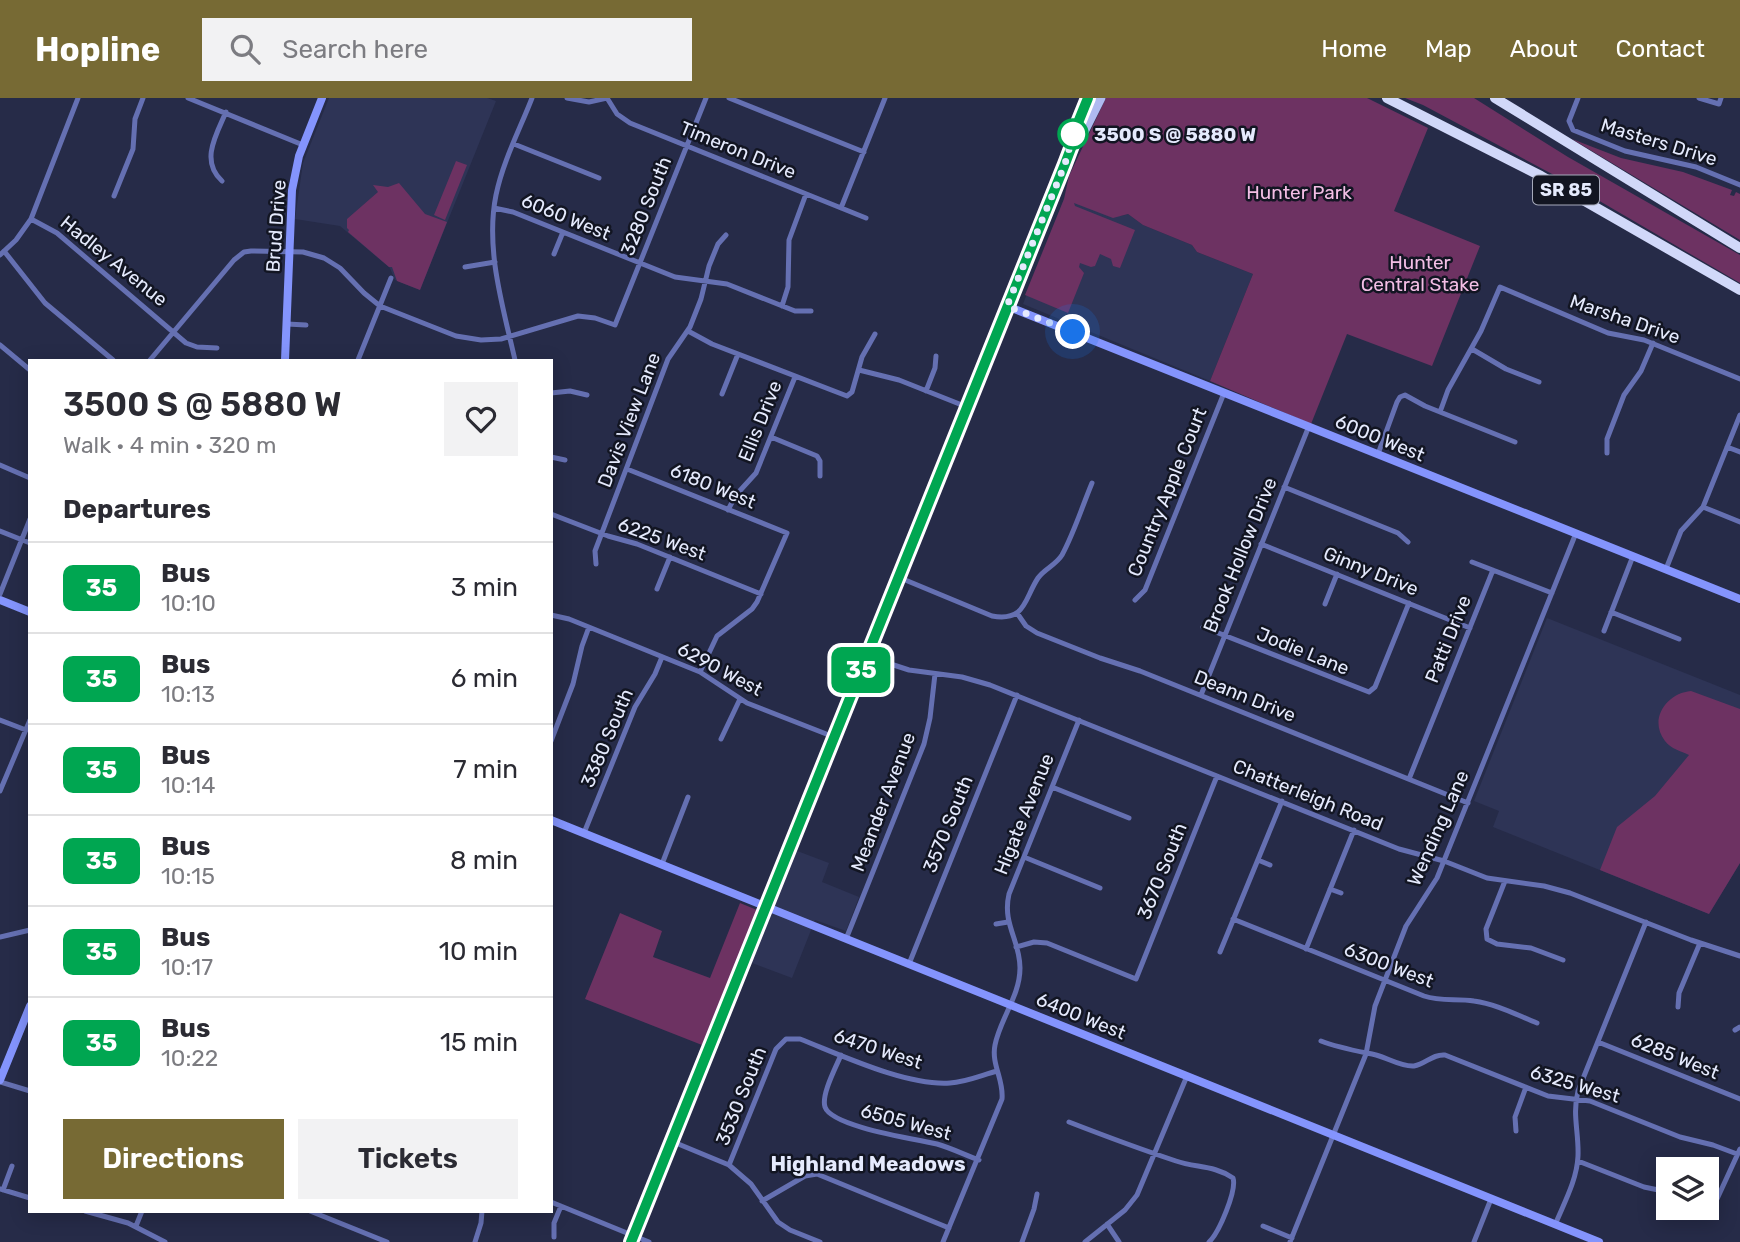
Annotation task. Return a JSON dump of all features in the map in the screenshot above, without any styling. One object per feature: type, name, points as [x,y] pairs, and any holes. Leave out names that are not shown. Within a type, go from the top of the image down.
[{"type":"highway","name":"SR 85","points":[[1387,98],[1541,176],[1740,290]]},
{"type":"highway","name":"SR 85","points":[[1495,98],[1740,248]]},
{"type":"main road","points":[[632,1239],[1073,143],[1073,135],[1088,98]]},
{"type":"main road","points":[[1073,143],[1081,138],[1101,98]]},
{"type":"street","points":[[78,98],[31,219],[22,233],[2,253],[45,303],[112,359]]},
{"type":"street","points":[[114,196],[133,149],[135,118],[143,98]]},
{"type":"street","points":[[188,98],[303,145]]},
{"type":"street","name":"Brud Drive","points":[[285,359],[292,190],[303,145],[322,98]]},
{"type":"street","points":[[514,359],[492,236],[494,208],[501,178],[532,98]]},
{"type":"street","points":[[567,98],[582,102],[607,98]]},
{"type":"street","name":"Timeron Drive","points":[[607,98],[626,121],[866,218]]},
{"type":"street","name":"3280 South","points":[[509,337],[578,317],[595,318],[615,325],[706,98]]},
{"type":"street","points":[[729,98],[864,152]]},
{"type":"street","points":[[841,208],[885,98]]},
{"type":"street","name":"Masters Drive","points":[[1578,98],[1569,127],[1575,131],[1625,151],[1696,167],[1740,185]]},
{"type":"street","points":[[1699,98],[1720,101]]},
{"type":"street","points":[[222,180],[212,170],[211,159],[213,144],[226,112]]},
{"type":"street","points":[[514,144],[599,178]]},
{"type":"street","points":[[782,306],[788,287],[789,240],[806,194]]},
{"type":"street","name":"6060 West","points":[[494,208],[513,212],[680,278],[733,286],[799,312],[811,311]]},
{"type":"street","name":"Hadley Avenue","points":[[31,219],[57,233],[191,345],[217,348]]},
{"type":"street","points":[[554,254],[563,232]]},
{"type":"street","name":"Davis View Lane","points":[[596,565],[594,554],[645,417],[670,356],[688,331],[716,248],[726,235]]},
{"type":"street","points":[[151,359],[241,254],[254,251],[308,253],[328,260],[380,306],[456,336],[481,340],[509,337]]},
{"type":"street","points":[[465,267],[495,262]]},
{"type":"street","points":[[358,359],[391,278]]},
{"type":"street","name":"Marsha Drive","points":[[1472,349],[1500,287],[1612,334],[1640,338],[1740,379]]},
{"type":"street","name":"6000 West","points":[[1007,306],[1740,599]]},
{"type":"street","points":[[287,324],[306,325]]},
{"type":"street","points":[[688,331],[738,354],[847,396],[854,389],[867,345],[875,334]]},
{"type":"street","points":[[1607,453],[1608,437],[1624,395],[1641,372],[1653,343]]},
{"type":"street","points":[[0,345],[28,368]]},
{"type":"street","points":[[1440,412],[1448,390],[1472,349],[1539,383]]},
{"type":"street","points":[[722,394],[738,354]]},
{"type":"street","points":[[926,391],[936,356]]},
{"type":"street","points":[[859,370],[899,380],[967,407]]},
{"type":"street","name":"Ellis Drive","points":[[728,510],[736,495],[755,475],[795,377]]},
{"type":"street","points":[[553,393],[570,391],[587,395]]},
{"type":"street","name":"Country Apple Court","points":[[1135,600],[1145,590],[1224,393]]},
{"type":"street","points":[[1378,454],[1390,419],[1402,396],[1406,395],[1440,412],[1515,442]]},
{"type":"street","points":[[1666,569],[1683,528],[1703,507],[1740,415]]},
{"type":"street","name":"Brook Hollow Drive","points":[[1200,695],[1308,426]]},
{"type":"street","points":[[771,437],[817,456],[820,461],[820,476]]},
{"type":"street","points":[[1727,447],[1740,452]]},
{"type":"street","points":[[553,457],[565,460]]},
{"type":"street","points":[[0,465],[28,477]]},
{"type":"street","name":"6180 West","points":[[627,469],[787,533],[761,594]]},
{"type":"street","points":[[898,577],[992,615],[1004,617],[1017,612],[1026,603],[1041,575],[1062,556],[1092,483]]},
{"type":"street","points":[[1284,487],[1398,533],[1408,542]]},
{"type":"street","points":[[1703,507],[1740,522]]},
{"type":"street","name":"6225 West","points":[[553,515],[601,534],[637,544],[761,594]]},
{"type":"street","points":[[0,594],[28,524]]},
{"type":"street","points":[[0,531],[28,542]]},
{"type":"street","name":"Wending Lane","points":[[1291,1240],[1366,1054],[1373,1012],[1409,920],[1431,889],[1444,861],[1576,533]]},
{"type":"street","name":"Ginny Drive","points":[[1261,544],[1470,628]]},
{"type":"street","points":[[1604,631],[1633,556]]},
{"type":"street","points":[[657,589],[670,557]]},
{"type":"street","points":[[1472,562],[1552,593]]},
{"type":"street","name":"Patti Drive","points":[[1409,779],[1493,570]]},
{"type":"street","points":[[1325,604],[1337,574]]},
{"type":"street","points":[[700,672],[717,636],[752,609],[761,594]]},
{"type":"street","points":[[0,600],[28,611]]},
{"type":"street","name":"Jodie Lane","points":[[1202,627],[1364,692],[1370,692],[1375,687],[1409,603]]},
{"type":"street","name":"Deann Drive","points":[[1017,612],[1026,626],[1037,633],[1200,695],[1468,803]]},
{"type":"street","points":[[1611,612],[1679,639]]},
{"type":"street","name":"6290 West","points":[[553,616],[589,627],[700,672],[740,699],[834,737]]},
{"type":"street","points":[[553,736],[573,684],[589,627]]},
{"type":"street","name":"Chatterleigh Road","points":[[866,656],[909,670],[979,681],[1405,851],[1444,861],[1482,876],[1563,891],[1740,956]]},
{"type":"street","name":"3380 South","points":[[584,833],[635,707],[662,657]]},
{"type":"street","name":"Meander Avenue","points":[[846,939],[924,744],[930,718],[934,674]]},
{"type":"street","name":"3570 South","points":[[909,964],[1017,695]]},
{"type":"street","points":[[721,740],[740,699]]},
{"type":"street","points":[[0,720],[26,730]]},
{"type":"street","name":"Higate Avenue","points":[[943,1242],[1001,1102],[1002,1088],[994,1056],[995,1044],[1011,1005],[1019,978],[1020,962],[1008,922],[1008,899],[1079,720]]},
{"type":"street","points":[[0,791],[28,725]]},
{"type":"street","name":"3670 South","points":[[1016,947],[1034,942],[1047,943],[1136,979],[1217,776]]},
{"type":"street","points":[[1052,787],[1129,818]]},
{"type":"street","points":[[662,864],[688,797]]},
{"type":"street","points":[[1220,951],[1282,801]]},
{"type":"street","name":"6400 West","points":[[553,821],[1597,1242]]},
{"type":"street","points":[[1306,949],[1354,830]]},
{"type":"street","points":[[1024,857],[1100,888]]},
{"type":"street","points":[[1258,860],[1270,865]]},
{"type":"street","points":[[1505,881],[1486,932],[1487,939],[1497,944],[1527,946],[1563,960]]},
{"type":"street","points":[[1330,889],[1341,893]]},
{"type":"street","name":"6300 West","points":[[1233,919],[1435,999],[1463,999],[1485,1003],[1537,1023]]},
{"type":"street","points":[[996,924],[1008,922]]},
{"type":"street","points":[[1555,1224],[1578,1161],[1574,1119],[1576,1100],[1646,922]]},
{"type":"street","points":[[0,937],[28,930]]},
{"type":"street","points":[[1678,1007],[1679,993],[1700,943]]},
{"type":"street","points":[[28,1012],[0,1081],[28,1090]]},
{"type":"street","name":"6470 West","points":[[784,1040],[797,1038],[883,1071],[934,1082],[965,1080],[997,1071]]},
{"type":"street","name":"3530 South","points":[[729,1165],[776,1049],[784,1040]]},
{"type":"street","name":"6325 West","points":[[1321,1041],[1410,1066],[1419,1065],[1434,1056],[1445,1055],[1550,1097],[1595,1103],[1680,1137],[1739,1152]]},
{"type":"street","name":"6285 West","points":[[1598,1042],[1740,1100]]},
{"type":"street","name":"6505 West","points":[[841,1055],[824,1103],[827,1111],[836,1118],[862,1127],[937,1144],[979,1160]]},
{"type":"street","points":[[1085,1242],[1125,1210],[1137,1195],[1186,1076]]},
{"type":"street","points":[[1516,1131],[1515,1117],[1526,1087]]},
{"type":"street","points":[[1069,1122],[1155,1154],[1200,1165],[1233,1178],[1234,1188],[1216,1234],[1209,1242]]},
{"type":"street","points":[[671,1141],[729,1165],[751,1184],[771,1215],[782,1225],[820,1242]]},
{"type":"street","points":[[1719,1195],[1739,1152]]},
{"type":"street","points":[[1578,1161],[1656,1190]]},
{"type":"street","points":[[12,1166],[2,1190],[28,1197]]},
{"type":"street","points":[[762,1201],[805,1176],[817,1174],[949,1228]]},
{"type":"street","points":[[1022,1242],[1037,1194]]},
{"type":"street","points":[[1474,1242],[1491,1199]]},
{"type":"street","points":[[553,1203],[632,1239],[649,1242]]},
{"type":"street","points":[[554,1237],[554,1223],[561,1206]]},
{"type":"street","points":[[92,1213],[136,1226],[165,1242]]},
{"type":"street","points":[[136,1226],[141,1213]]},
{"type":"street","points":[[475,1242],[482,1213]]},
{"type":"street","points":[[328,1214],[372,1239],[387,1242]]},
{"type":"street","points":[[1107,1224],[1119,1242]]},
{"type":"street","points":[[1263,1226],[1291,1240]]},
{"type":"shaded area","points":[[329,98],[487,98],[496,101],[420,290],[395,280],[390,268],[340,226],[295,219],[303,163]]},
{"type":"shaded area","points":[[1064,199],[1121,216],[1128,214],[1143,225],[1192,245],[1197,252],[1253,274],[1210,381],[1023,304]]},
{"type":"shaded area","points":[[1547,618],[1740,695],[1740,863],[1709,914],[1493,827],[1499,811],[1474,801]]},
{"type":"shaded area","points":[[792,849],[829,863],[822,882],[859,897],[846,931],[815,920],[792,978],[747,961]]},
{"type":"green space","name":"Hunter Park","points":[[1106,98],[1367,98],[1428,128],[1394,211],[1480,246],[1432,366],[1347,334],[1311,424],[1210,381],[1253,274],[1197,252],[1192,245],[1143,225],[1128,214],[1113,218],[1074,203],[1075,206],[1135,230],[1120,268],[1113,266],[1111,259],[1100,254],[1095,266],[1080,263],[1079,267],[1084,273],[1068,313],[1025,295],[1064,199],[1069,176]]},
{"type":"green space","points":[[1405,98],[1474,98],[1568,157],[1740,255],[1740,283],[1567,182]]},
{"type":"green space","points":[[1572,139],[1621,158],[1683,172],[1732,190],[1730,195],[1734,196],[1736,192],[1740,194],[1740,240]]},
{"type":"green space","points":[[456,161],[467,165],[445,220],[434,215]]},
{"type":"green space","points":[[399,183],[425,214],[447,222],[420,290],[397,281],[392,267],[348,232],[347,228],[347,219],[378,192],[373,185],[388,187]]},
{"type":"green space","points":[[1691,691],[1740,709],[1740,863],[1709,914],[1600,870],[1617,827],[1655,796],[1689,755],[1667,744],[1660,733],[1659,716],[1674,697]]},
{"type":"green space","points":[[740,903],[757,910],[702,1045],[585,999],[620,913],[662,931],[653,957],[710,978]]},
{"type":"bus line","name":"35","points":[[631,1242],[1065,164],[1088,98]]},
{"type":"place","name":"3500 S @ 5880 W","points":[[1073,134]]},
{"type":"district","name":"Highland Meadows","points":[[868,1163]]},
{"type":"route","points":[[1073,134],[1065,164],[1007,306],[1073,332]]},
{"type":"park label","name":"Hunter Central Stake","points":[[1420,273]]}]
